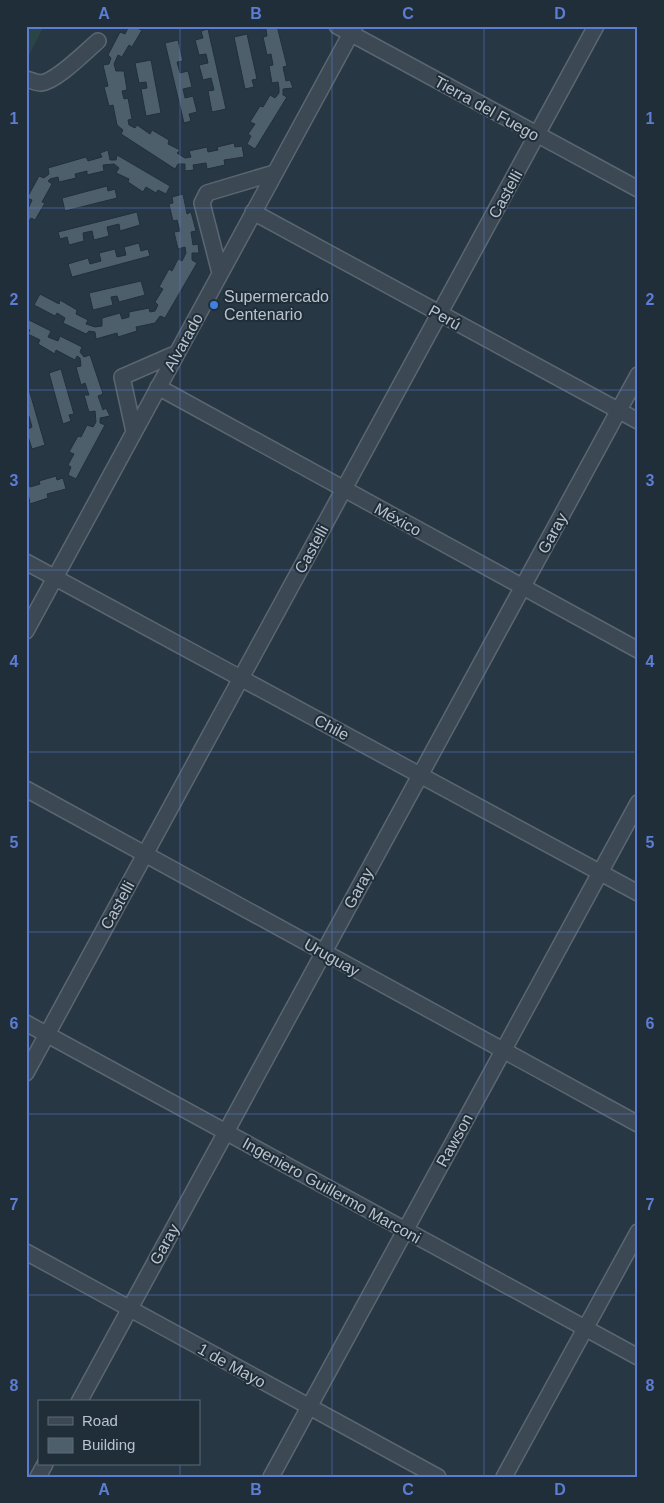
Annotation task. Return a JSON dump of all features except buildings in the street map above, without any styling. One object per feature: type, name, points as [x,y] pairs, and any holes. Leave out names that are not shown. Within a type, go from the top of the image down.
[{"type":"street","name":"Tierra del Fuego","points":[[337,26],[353,30],[638,190]]},
{"type":"street","name":"Castelli","points":[[26,1073],[596,26]]},
{"type":"street","name":"Alvarado","points":[[26,631],[353,30]]},
{"type":"street","points":[[26,79],[39,83],[49,81],[98,40]]},
{"type":"street","points":[[220,273],[202,203],[207,193],[274,174]]},
{"type":"street","name":"Perú","points":[[253,212],[638,421]]},
{"type":"street","points":[[134,432],[122,377],[177,353]]},
{"type":"street","name":"Garay","points":[[80,1400],[638,375]]},
{"type":"street","name":"México","points":[[158,388],[638,650]]},
{"type":"street","name":"Chile","points":[[26,562],[638,893]]},
{"type":"street","name":"Uruguay","points":[[26,789],[638,1124]]},
{"type":"street","name":"Rawson","points":[[271,1477],[638,803]]},
{"type":"street","name":"Ingeniero Guillermo Marconi","points":[[26,1023],[638,1357]]},
{"type":"street","points":[[504,1477],[638,1232]]},
{"type":"street","name":"1 de Mayo","points":[[26,1252],[438,1477]]},
{"type":"green space","points":[[26,26],[44,26],[28,57],[26,56]]},
{"type":"place","name":"Supermercado Centenario","points":[[214,305]]}]
